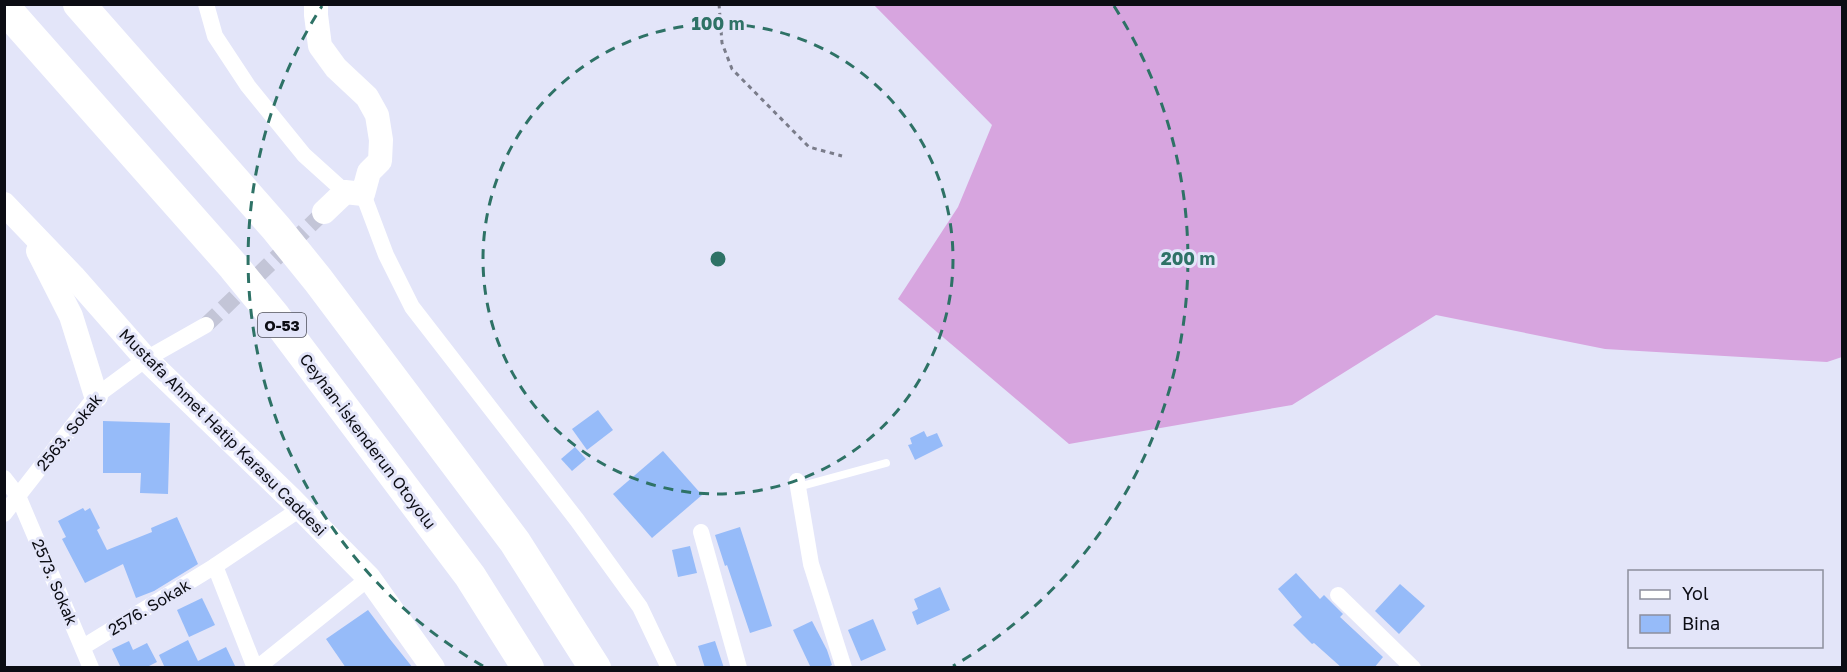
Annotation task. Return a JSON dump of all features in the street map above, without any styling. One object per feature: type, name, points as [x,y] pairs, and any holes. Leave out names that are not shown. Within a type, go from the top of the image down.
[{"type":"highway","points":[[79,4],[276,228],[318,280],[515,542],[595,668]]},
{"type":"highway","name":"Ceyhan-İskenderun Otoyolu","points":[[4,8],[234,267],[275,317],[470,576],[528,668]]},
{"type":"street","points":[[206,4],[215,36],[248,86],[304,154],[354,193],[412,307],[571,511],[640,607],[669,668]]},
{"type":"street","points":[[316,4],[320,46],[336,68],[367,96],[377,115],[381,140],[380,161],[354,193],[324,212]]},
{"type":"street","points":[[11,211],[46,265],[71,316],[96,396]]},
{"type":"street","name":"Mustafa Ahmet Hatip Karasu Caddesi","points":[[11,211],[73,276],[146,359],[369,578],[428,665]]},
{"type":"street","name":"2563. Sokak","points":[[4,514],[96,396],[146,359],[206,325]]},
{"type":"street","name":"2573. Sokak","points":[[4,478],[18,496],[91,668]]},
{"type":"street","points":[[798,484],[811,564],[844,668]]},
{"type":"street","name":"2576. Sokak","points":[[83,647],[215,566],[300,508]]},
{"type":"street","points":[[701,532],[739,668]]},
{"type":"street","points":[[215,566],[256,668],[369,578]]},
{"type":"street","points":[[1338,595],[1413,668]]},
{"type":"lane","points":[[798,484],[886,463]]},
{"type":"path","points":[[718,4],[722,43],[732,69],[809,147],[842,156]]},
{"type":"shaded area","points":[[874,5],[1842,5],[1842,357],[1827,362],[1605,349],[1436,315],[1292,405],[1069,444],[898,299],[958,207],[992,125]]},
{"type":"building","points":[[598,410],[613,430],[587,450],[572,429]]},
{"type":"building","points":[[103,421],[170,423],[168,494],[140,493],[141,473],[103,473]]},
{"type":"building","points":[[924,431],[927,437],[937,433],[943,446],[915,460],[908,445],[912,444],[910,438]]},
{"type":"building","points":[[575,447],[586,459],[572,471],[561,459]]},
{"type":"building","points":[[663,451],[702,495],[652,538],[613,494]]},
{"type":"building","points":[[83,508],[85,511],[90,508],[107,550],[152,532],[151,528],[177,517],[198,564],[154,591],[136,598],[123,564],[85,583],[62,539],[66,537],[58,521]]},
{"type":"building","points":[[740,527],[772,626],[750,633],[715,535]]},
{"type":"building","points":[[690,546],[697,573],[678,577],[672,550]]},
{"type":"building","points":[[1296,573],[1320,599],[1324,595],[1343,614],[1340,617],[1383,657],[1374,668],[1342,668],[1293,625],[1302,617],[1278,589]]},
{"type":"building","points":[[1400,584],[1425,606],[1399,634],[1375,611]]},
{"type":"building","points":[[940,587],[950,610],[917,625],[912,612],[918,609],[914,599]]},
{"type":"building","points":[[202,598],[215,625],[189,637],[177,610]]},
{"type":"building","points":[[368,610],[413,668],[346,668],[326,639]]},
{"type":"building","points":[[873,619],[886,650],[861,661],[848,630]]},
{"type":"building","points":[[812,621],[832,665],[826,668],[811,668],[793,630]]},
{"type":"building","points":[[188,640],[198,661],[226,647],[236,668],[165,668],[159,655]]},
{"type":"building","points":[[129,641],[133,650],[147,643],[157,662],[145,668],[121,668],[112,649]]},
{"type":"building","points":[[715,641],[724,668],[705,668],[698,646]]},
{"type":"tunnel","points":[[206,325],[324,212]]}]
